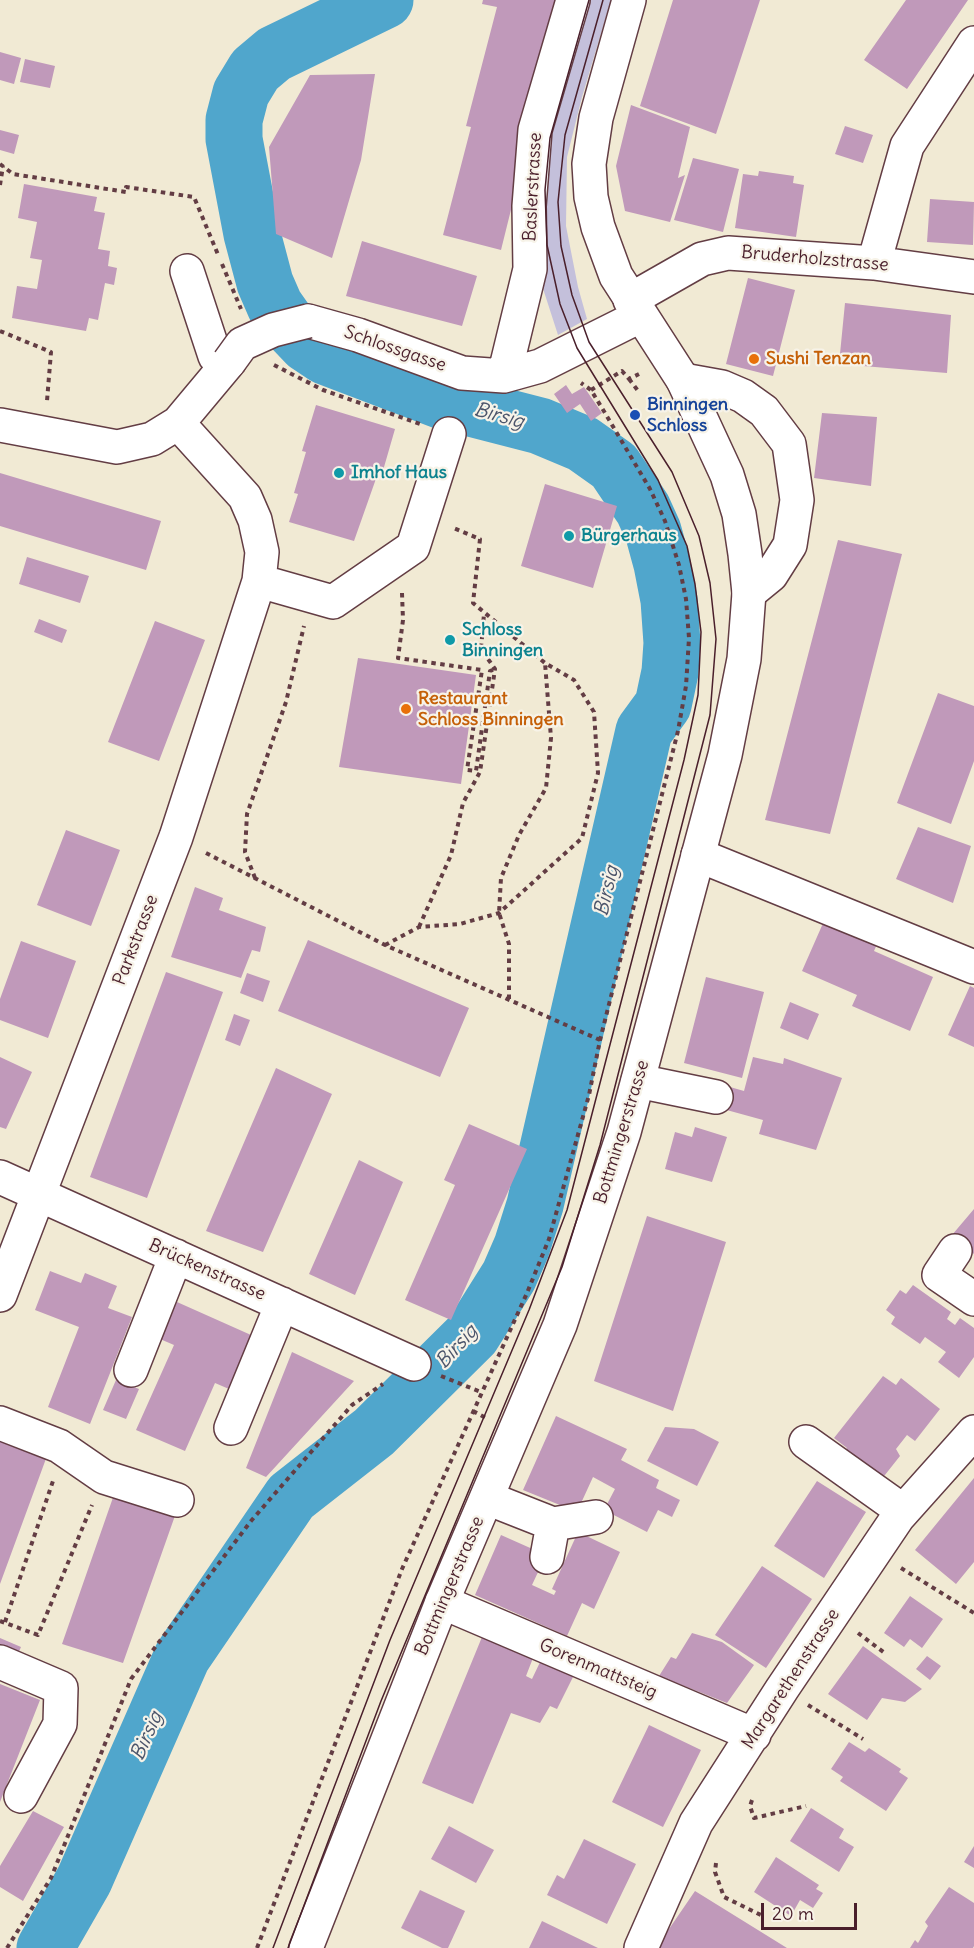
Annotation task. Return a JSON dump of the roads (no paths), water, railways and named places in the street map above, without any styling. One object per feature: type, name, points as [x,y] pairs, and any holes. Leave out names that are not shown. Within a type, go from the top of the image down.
[{"type":"street","name":"Baslerstrasse","points":[[504,376],[530,269],[530,195],[535,130],[573,0]]},
{"type":"street","points":[[628,0],[596,118],[589,164],[591,197],[598,227],[616,276],[635,308]]},
{"type":"street","points":[[874,263],[908,146],[974,43]]},
{"type":"street","name":"Bruderholzstrasse","points":[[635,308],[702,259],[728,253],[874,263],[974,277]]},
{"type":"street","points":[[187,271],[215,356],[227,364]]},
{"type":"street","name":"Schlossgasse","points":[[0,425],[117,447],[152,439],[178,423],[242,344],[273,330],[308,321],[358,334],[462,373],[504,376],[524,372],[560,357],[635,308]]},
{"type":"street","name":"Bottmingerstrasse","points":[[306,1948],[442,1602],[560,1325],[624,1132],[737,704],[744,659],[749,594],[739,514],[727,475],[675,370],[635,308]]},
{"type":"street","points":[[675,370],[743,396],[764,411],[789,444],[797,500],[790,545],[771,575],[749,594]]},
{"type":"street","points":[[178,423],[245,497],[255,520],[262,552],[259,581],[333,602],[413,547],[449,434]]},
{"type":"street","name":"Parkstrasse","points":[[0,1295],[176,837],[259,581]]},
{"type":"street","points":[[698,855],[974,967]]},
{"type":"street","points":[[638,1081],[716,1097]]},
{"type":"street","name":"Brückenstrasse","points":[[0,1177],[425,1369]]},
{"type":"street","points":[[955,1251],[939,1275],[974,1299]]},
{"type":"street","points":[[131,1370],[176,1256]]},
{"type":"street","points":[[231,1428],[282,1304]]},
{"type":"street","points":[[0,1423],[64,1449],[104,1477],[177,1500]]},
{"type":"street","name":"Margarethenstrasse","points":[[641,1948],[696,1823],[782,1689],[903,1511],[974,1432]]},
{"type":"street","points":[[806,1442],[903,1511]]},
{"type":"street","points":[[487,1498],[553,1524],[596,1517]]},
{"type":"street","points":[[548,1557],[553,1524]]},
{"type":"street","name":"Gorenmattsteig","points":[[442,1602],[754,1735]]},
{"type":"street","points":[[0,1662],[61,1688],[60,1724],[21,1796]]},
{"type":"waterway","name":"Birsig","points":[[45,1948],[84,1880],[182,1657],[291,1497],[374,1432],[472,1335],[509,1276],[522,1246],[535,1205],[644,731],[663,705],[670,672],[672,643],[669,600],[662,564],[653,531],[643,509],[614,466],[583,444],[540,426],[443,401],[325,356],[307,344],[287,323],[275,306],[265,283],[252,234],[234,139],[234,120],[241,93],[255,70],[274,54],[385,0]]},
{"type":"tram line","points":[[273,1948],[390,1640],[529,1310],[567,1210],[684,760],[698,695],[701,632],[687,546],[658,480],[577,348],[560,304],[547,245],[545,190],[550,138],[589,0]]},
{"type":"tram line","points":[[288,1948],[381,1701],[562,1267],[600,1145],[710,715],[716,639],[710,583],[699,536],[672,472],[589,342],[572,295],[561,246],[558,202],[565,135],[603,0]]},
{"type":"place","name":"Sushi Tenzan","points":[[754,359]]},
{"type":"place","name":"Binningen Schloss","points":[[635,415]]},
{"type":"place","name":"Imhof Haus","points":[[339,473]]},
{"type":"place","name":"Bürgerhaus","points":[[569,536]]},
{"type":"place","name":"Schloss Binningen","points":[[450,640]]},
{"type":"place","name":"Restaurant Schloss Binningen","points":[[406,709]]}]
